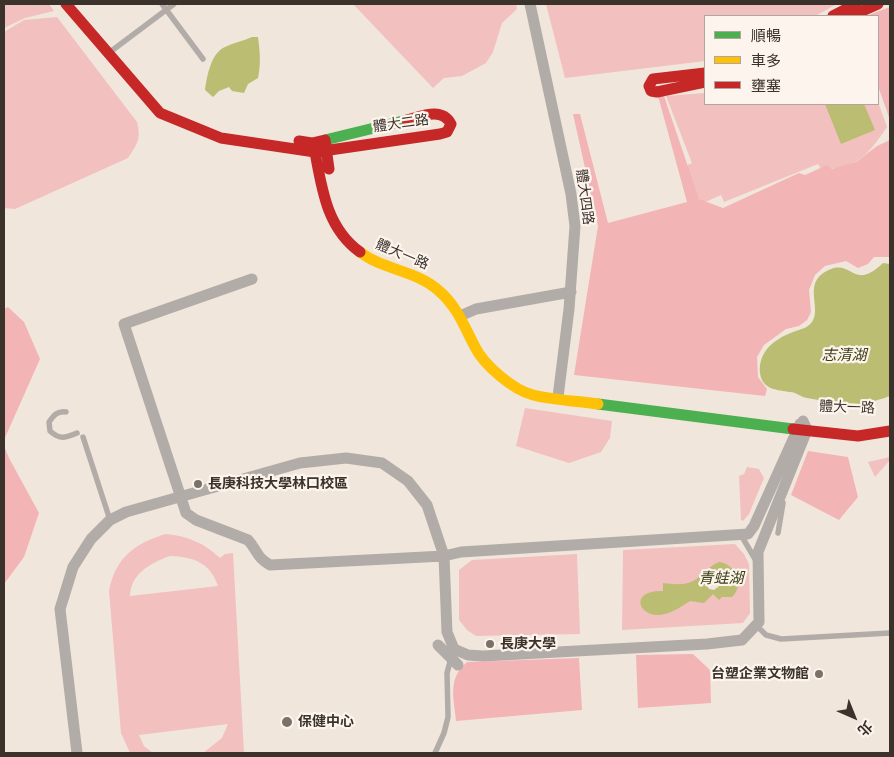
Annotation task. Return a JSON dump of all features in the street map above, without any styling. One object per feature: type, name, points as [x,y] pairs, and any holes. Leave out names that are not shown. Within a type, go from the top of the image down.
[{"type":"street","points":[[66,4],[167,108],[224,131],[320,146]]},
{"type":"street","points":[[77,4],[112,51]]},
{"type":"street","name":"體大四路","points":[[530,4],[572,194],[575,226],[571,292],[558,393]]},
{"type":"street","points":[[835,15],[856,4]]},
{"type":"street","points":[[853,15],[878,4]]},
{"type":"street","points":[[704,73],[654,80],[648,86],[651,91],[657,92],[704,82]]},
{"type":"street","name":"體大二路","points":[[436,113],[448,118],[451,124],[447,132],[440,134],[320,146],[436,113]]},
{"type":"street","name":"體大一路","points":[[320,146],[341,221],[350,234],[363,245],[386,257],[423,269],[456,296],[463,315],[488,352],[512,375],[558,393],[858,436],[890,431]]},
{"type":"street","points":[[252,279],[124,324],[186,513],[196,520],[248,540],[254,546],[259,559],[270,564],[444,556],[462,552],[748,534],[805,428]]},
{"type":"street","points":[[463,315],[484,308],[571,292]]},
{"type":"street","name":"體大一路","points":[[805,428],[882,425],[890,422]]},
{"type":"street","points":[[77,753],[60,609],[73,567],[91,539],[110,520],[126,512],[300,464],[346,458],[382,463],[408,481],[427,505],[444,556],[447,632],[454,649],[468,655],[483,656],[707,644],[742,640],[759,622],[758,552],[805,428]]},
{"type":"street","points":[[785,439],[805,442]]},
{"type":"street","points":[[438,645],[458,665]]},
{"type":"lane","points":[[162,4],[203,59]]},
{"type":"lane","points":[[112,51],[174,4]]},
{"type":"lane","points":[[66,412],[60,411],[48,422],[50,431],[57,437],[66,438],[77,433]]},
{"type":"lane","points":[[778,533],[782,507],[805,428]]},
{"type":"lane","points":[[83,437],[110,520]]},
{"type":"lane","points":[[741,534],[758,566]]},
{"type":"lane","points":[[756,625],[766,635],[781,639],[890,633]]},
{"type":"lane","points":[[435,753],[444,733],[448,717],[446,673],[454,649]]},
{"type":"shaded area","points":[[4,4],[49,4],[54,11],[25,18],[4,28]]},
{"type":"shaded area","points":[[353,4],[516,4],[517,9],[502,23],[493,52],[486,63],[462,76],[444,78],[433,88]]},
{"type":"shaded area","points":[[546,4],[837,4],[817,15],[704,15],[704,61],[565,78]]},
{"type":"shaded area","points":[[890,7],[890,120],[879,89],[879,15],[869,15]]},
{"type":"shaded area","points":[[57,17],[137,122],[138,141],[128,158],[15,209],[4,208],[4,32],[24,20]]},
{"type":"shaded area","points":[[704,93],[704,105],[879,105],[887,127],[867,152],[853,163],[844,167],[821,169],[818,164],[724,202],[721,195],[701,204],[685,166],[692,163],[666,96]]},
{"type":"shaded area","points":[[658,96],[664,96],[699,199],[723,208],[799,173],[805,175],[827,165],[832,169],[856,162],[877,146],[890,140],[890,257],[874,257],[868,264],[858,268],[846,261],[825,266],[815,275],[809,290],[811,312],[807,320],[799,326],[786,329],[764,345],[757,357],[758,377],[767,389],[765,396],[574,375],[598,226],[573,114],[580,114],[608,223],[687,202]]},
{"type":"shaded area","points":[[8,307],[24,322],[40,359],[4,440],[4,309]]},
{"type":"shaded area","points":[[525,408],[612,421],[610,438],[601,452],[569,463],[516,446]]},
{"type":"shaded area","points":[[4,446],[39,513],[24,557],[4,584]]},
{"type":"shaded area","points":[[808,451],[848,457],[858,497],[839,520],[791,495]]},
{"type":"shaded area","points":[[890,457],[890,460],[875,477],[868,462]]},
{"type":"shaded area","points":[[747,467],[759,469],[764,478],[749,514],[743,521],[741,520],[739,476],[744,474]]},
{"type":"shaded area","points":[[166,534],[181,536],[202,544],[220,558],[225,554],[233,553],[244,753],[203,753],[222,738],[228,724],[139,735],[144,746],[153,753],[130,753],[121,733],[109,591],[116,569],[121,561],[136,547]],"holes":[[[170,556],[200,562],[210,571],[218,586],[130,596],[131,588],[138,575],[149,566]]]},
{"type":"shaded area","points":[[735,544],[744,554],[749,564],[750,613],[743,623],[622,630],[623,550]]},
{"type":"shaded area","points":[[577,554],[580,634],[476,636],[467,630],[459,620],[459,570],[472,560]]},
{"type":"shaded area","points":[[693,654],[710,670],[711,703],[638,708],[636,655]]},
{"type":"shaded area","points":[[579,658],[582,710],[456,721],[453,697],[454,682],[461,668],[467,662]]},
{"type":"water","points":[[252,37],[258,37],[260,68],[258,78],[248,84],[244,93],[232,91],[229,87],[219,91],[213,97],[205,90],[210,66],[216,54],[225,47]]},
{"type":"water","points":[[825,105],[864,105],[875,130],[841,144]]},
{"type":"water","name":"志清湖","points":[[883,263],[890,264],[890,396],[861,404],[834,402],[807,398],[767,386],[761,379],[760,365],[762,359],[769,347],[780,338],[806,327],[812,322],[815,316],[814,287],[816,280],[831,269],[838,268],[854,274],[866,275]]},
{"type":"water","name":"青蛙湖","points":[[719,562],[730,567],[737,576],[738,587],[732,597],[722,597],[719,600],[713,594],[704,603],[690,601],[672,612],[656,615],[644,610],[641,605],[644,595],[663,591],[663,583],[688,583]]},
{"type":"pier","points":[[719,577],[722,582],[718,587],[714,590],[709,589],[707,586],[708,581]]},
{"type":"traffic: fast","points":[[325,140],[407,120]]},
{"type":"traffic: fast","points":[[598,404],[793,429]]},
{"type":"traffic: slow","points":[[360,252],[379,263],[429,283],[445,296],[455,310],[479,354],[492,369],[517,388],[540,397],[598,404]]},
{"type":"traffic: jam","points":[[66,4],[160,113],[221,138],[315,152],[320,180],[333,220],[340,232],[360,252]]},
{"type":"traffic: jam","points":[[835,15],[856,4]]},
{"type":"traffic: jam","points":[[853,15],[878,4]]},
{"type":"traffic: jam","points":[[704,73],[653,79],[649,86],[651,91],[657,92],[704,82]]},
{"type":"traffic: jam","points":[[316,152],[440,134],[447,132],[451,124],[447,119],[437,114],[407,120]]},
{"type":"traffic: jam","points":[[299,141],[312,143],[325,140],[329,169]]},
{"type":"traffic: jam","points":[[793,429],[858,436],[890,431]]},
{"type":"place","name":"長庚科技大學林口校區","points":[[198,484]]},
{"type":"place","name":"長庚大學","points":[[490,644]]},
{"type":"place","name":"台塑企業文物館","points":[[819,674]]},
{"type":"place","name":"保健中心","points":[[287,722]]}]
